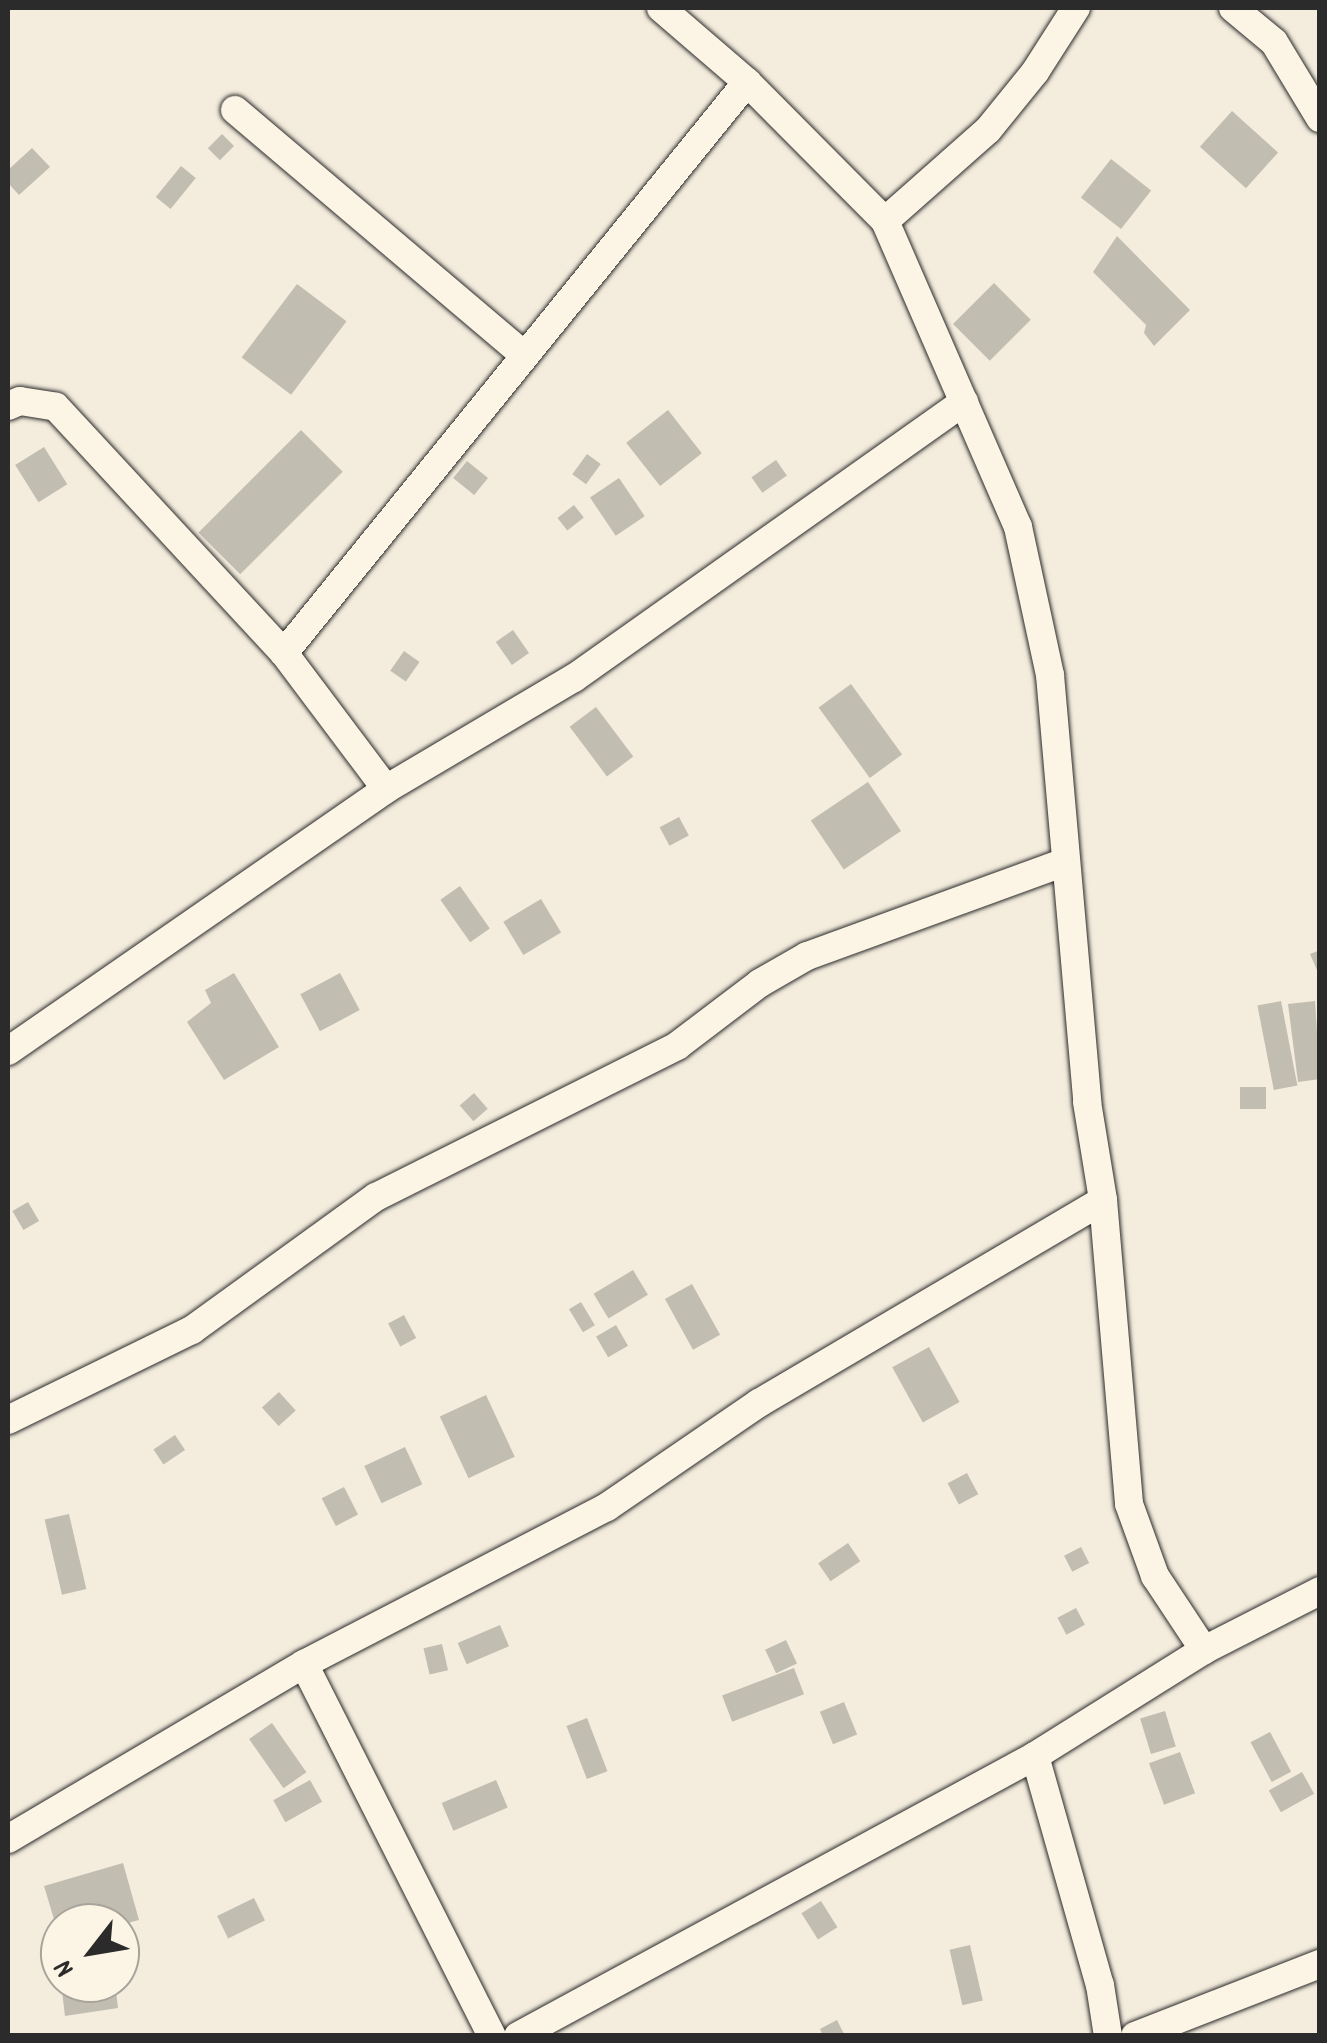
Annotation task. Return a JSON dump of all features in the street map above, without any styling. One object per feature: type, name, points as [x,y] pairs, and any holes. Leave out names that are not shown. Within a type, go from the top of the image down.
[{"type":"street","points":[[661,8],[747,82],[884,222],[1018,527],[1050,675],[1087,1102],[1103,1200],[1129,1504],[1155,1576],[1204,1650]]},
{"type":"street","points":[[884,222],[988,130],[1036,72],[1076,8]]},
{"type":"street","points":[[1233,8],[1274,42],[1320,118]]},
{"type":"street","points":[[284,653],[747,82]]},
{"type":"street","points":[[235,110],[524,354]]},
{"type":"street","points":[[8,406],[20,402],[56,407],[284,653],[386,789]]},
{"type":"street","points":[[8,1051],[386,789],[574,678],[964,402]]},
{"type":"street","points":[[8,1420],[192,1330],[376,1196],[677,1046],[760,983],[807,956],[1066,862]]},
{"type":"street","points":[[8,1839],[304,1664],[607,1507],[759,1404],[1103,1200]]},
{"type":"street","points":[[518,2036],[1035,1756],[1204,1650],[1320,1591]]},
{"type":"street","points":[[304,1664],[492,2036]]},
{"type":"street","points":[[1035,1756],[1100,1985],[1108,2036]]},
{"type":"street","points":[[1135,2036],[1320,1964]]},
{"type":"building","points":[[1232,111],[1278,152],[1246,188],[1200,147]]},
{"type":"building","points":[[222,134],[234,146],[220,160],[208,148]]},
{"type":"building","points":[[32,148],[50,167],[19,195],[8,183],[8,170]]},
{"type":"building","points":[[1111,159],[1151,190],[1121,229],[1081,198]]},
{"type":"building","points":[[181,166],[196,178],[171,209],[156,197]]},
{"type":"building","points":[[1117,236],[1190,310],[1154,346],[1144,333],[1146,325],[1093,272]]},
{"type":"building","points":[[994,283],[1031,320],[990,361],[953,324]]},
{"type":"building","points":[[297,284],[347,321],[291,395],[242,357]]},
{"type":"building","points":[[668,410],[702,453],[660,486],[626,443]]},
{"type":"building","points":[[301,430],[343,472],[240,574],[198,533]]},
{"type":"building","points":[[44,447],[67,484],[38,502],[15,465]]},
{"type":"building","points":[[587,454],[601,464],[586,484],[572,474]]},
{"type":"building","points":[[776,460],[787,476],[762,493],[751,477]]},
{"type":"building","points":[[467,461],[488,478],[474,495],[453,478]]},
{"type":"building","points":[[619,478],[645,516],[616,536],[590,498]]},
{"type":"building","points":[[574,505],[584,518],[567,531],[557,518]]},
{"type":"building","points":[[513,630],[529,653],[512,665],[496,642]]},
{"type":"building","points":[[404,651],[420,662],[406,682],[390,671]]},
{"type":"building","points":[[851,684],[902,754],[870,778],[819,708]]},
{"type":"building","points":[[596,707],[633,757],[607,776],[570,727]]},
{"type":"building","points":[[868,782],[901,831],[844,869],[811,821]]},
{"type":"building","points":[[679,817],[689,836],[669,846],[660,827]]},
{"type":"building","points":[[460,886],[490,929],[470,942],[440,900]]},
{"type":"building","points":[[541,899],[561,932],[523,955],[503,922]]},
{"type":"building","points":[[1320,950],[1320,977],[1310,954]]},
{"type":"building","points":[[234,973],[279,1047],[224,1080],[187,1022],[211,1003],[205,990]]},
{"type":"building","points":[[340,973],[360,1010],[320,1031],[300,994]]},
{"type":"building","points":[[1281,1001],[1297,1085],[1274,1090],[1257,1006]]},
{"type":"building","points":[[1315,1001],[1320,1079],[1298,1082],[1288,1004]]},
{"type":"building","points":[[1240,1087],[1266,1087],[1266,1109],[1240,1109]]},
{"type":"building","points":[[474,1093],[488,1109],[473,1121],[460,1105]]},
{"type":"building","points":[[28,1202],[39,1221],[23,1230],[12,1211]]},
{"type":"building","points":[[633,1270],[648,1295],[609,1319],[594,1294]]},
{"type":"building","points":[[692,1284],[720,1335],[693,1350],[665,1299]]},
{"type":"building","points":[[581,1302],[595,1325],[583,1332],[569,1309]]},
{"type":"building","points":[[404,1315],[416,1338],[400,1346],[388,1323]]},
{"type":"building","points":[[616,1325],[628,1346],[608,1357],[596,1336]]},
{"type":"building","points":[[929,1347],[960,1402],[923,1422],[892,1367]]},
{"type":"building","points":[[279,1392],[296,1411],[279,1426],[262,1407]]},
{"type":"building","points":[[486,1395],[515,1457],[469,1478],[440,1417]]},
{"type":"building","points":[[175,1435],[185,1450],[164,1464],[153,1450]]},
{"type":"building","points":[[405,1447],[422,1484],[382,1503],[364,1466]]},
{"type":"building","points":[[967,1473],[978,1494],[959,1505],[948,1483]]},
{"type":"building","points":[[344,1487],[358,1515],[336,1526],[322,1498]]},
{"type":"building","points":[[69,1514],[86,1589],[62,1595],[45,1520]]},
{"type":"building","points":[[848,1543],[860,1561],[830,1581],[818,1563]]},
{"type":"building","points":[[1081,1547],[1089,1563],[1072,1572],[1064,1556]]},
{"type":"building","points":[[1076,1608],[1085,1625],[1066,1635],[1057,1618]]},
{"type":"building","points":[[500,1625],[509,1646],[467,1664],[458,1643]]},
{"type":"building","points":[[786,1640],[797,1664],[776,1673],[765,1650]]},
{"type":"building","points":[[442,1644],[448,1670],[430,1675],[423,1648]]},
{"type":"building","points":[[794,1668],[804,1694],[732,1722],[722,1696]]},
{"type":"building","points":[[844,1702],[857,1734],[833,1744],[820,1712]]},
{"type":"building","points":[[1165,1711],[1176,1746],[1151,1754],[1140,1719]]},
{"type":"building","points":[[587,1718],[607,1771],[587,1779],[566,1726]]},
{"type":"building","points":[[272,1723],[306,1772],[283,1788],[249,1739]]},
{"type":"building","points":[[1270,1732],[1291,1772],[1272,1782],[1251,1742]]},
{"type":"building","points":[[1180,1752],[1195,1793],[1164,1805],[1149,1763]]},
{"type":"building","points":[[1302,1772],[1314,1794],[1281,1812],[1269,1790]]},
{"type":"building","points":[[310,1780],[322,1802],[285,1822],[273,1800]]},
{"type":"building","points":[[496,1780],[508,1808],[453,1831],[442,1803]]},
{"type":"building","points":[[123,1863],[134,1903],[49,1903],[44,1886]]},
{"type":"building","points":[[254,1898],[265,1920],[228,1938],[217,1916]]},
{"type":"building","points":[[821,1901],[837,1927],[818,1939],[801,1913]]},
{"type":"building","points":[[970,1945],[983,2001],[962,2005],[950,1950]]},
{"type":"building","points":[[63,2003],[117,2003],[118,2008],[65,2016]]},
{"type":"building","points":[[837,2020],[845,2036],[823,2036],[820,2029]]}]
